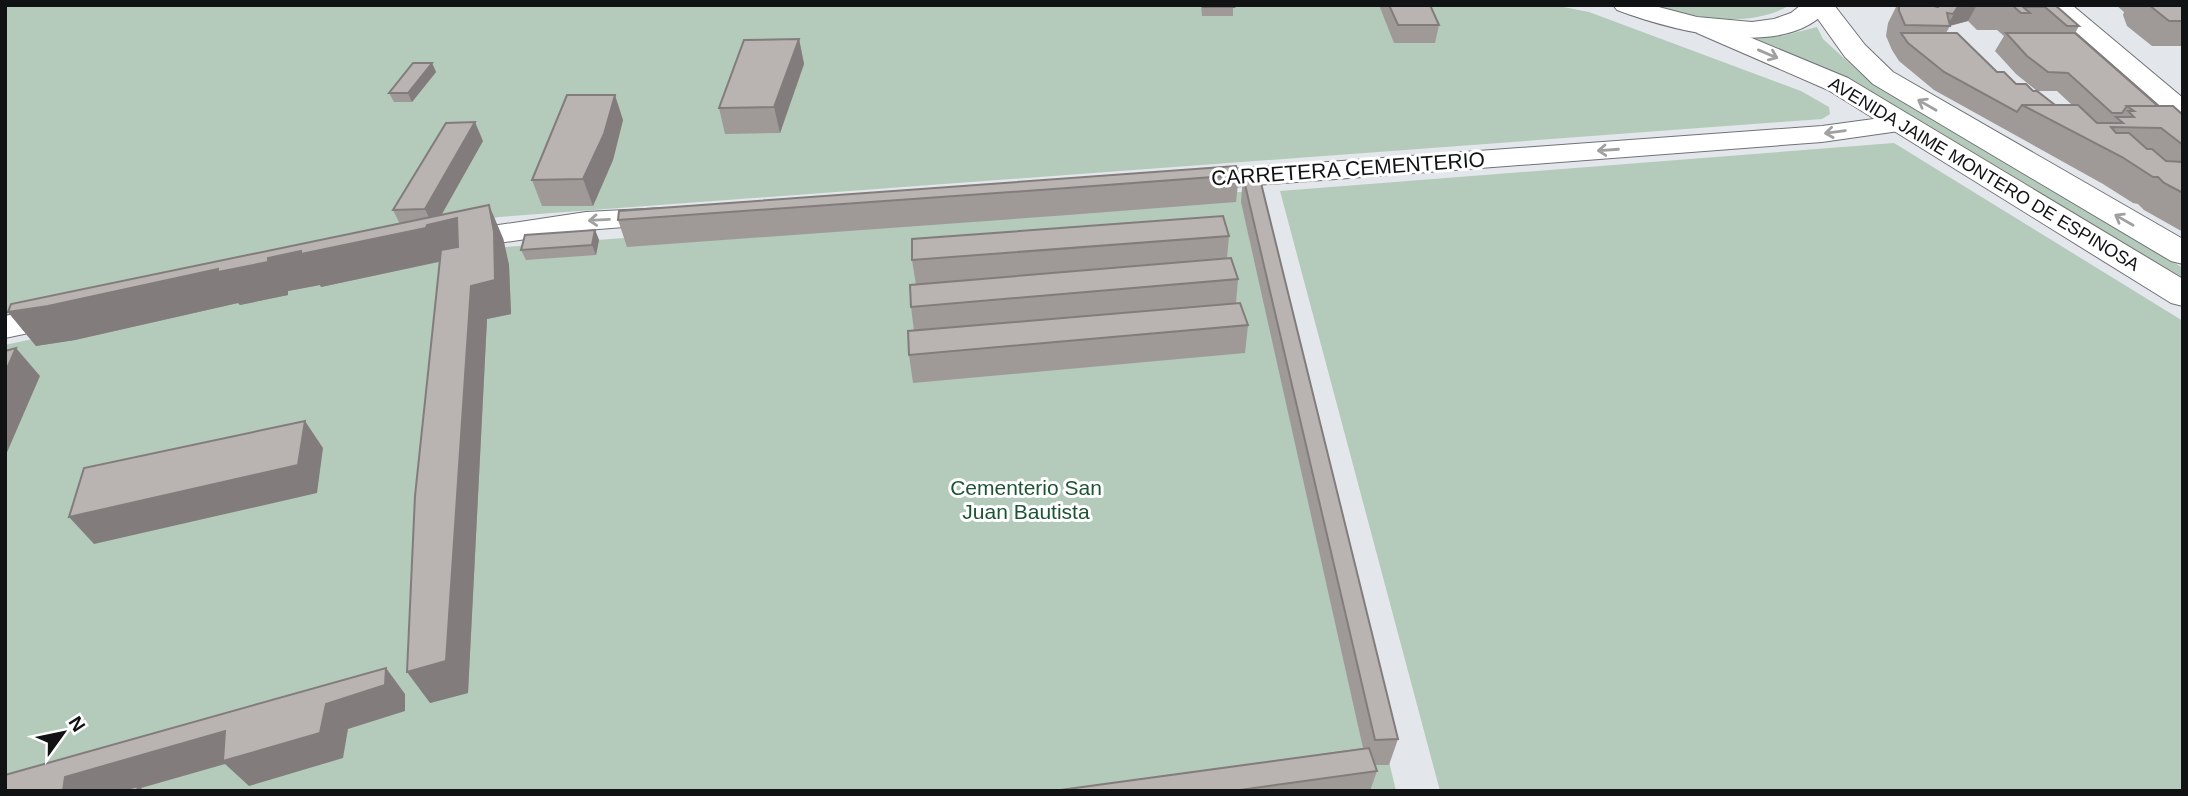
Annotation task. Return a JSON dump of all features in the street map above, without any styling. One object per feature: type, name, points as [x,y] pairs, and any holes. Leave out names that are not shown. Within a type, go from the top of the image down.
[{"type":"main road","points":[[1626,5],[1664,19],[1706,27],[1747,29],[1784,25],[1810,14],[1820,5]]},
{"type":"main road","name":"AVENIDA JAIME MONTERO DE ESPINOSA","points":[[1820,5],[1855,51],[1883,78],[2183,254]]},
{"type":"main road","name":"AVENIDA JAIME MONTERO DE ESPINOSA","points":[[1706,27],[1838,84],[2183,295]]},
{"type":"street","points":[[2057,5],[2183,112]]},
{"type":"street","name":"CARRETERA CEMENTERIO","points":[[1170,183],[1822,134],[1903,122]]},
{"type":"street","points":[[422,246],[586,221],[691,216]]},
{"type":"street","points":[[5,327],[86,311]]},
{"type":"green space","points":[[5,5],[1553,5],[1589,12],[1801,91],[1829,107],[1830,114],[1822,119],[499,217],[5,317]]},
{"type":"green space","points":[[1656,5],[1790,5],[1759,17],[1723,19],[1688,14]]},
{"type":"green space","points":[[1817,27],[1823,39],[1859,72],[2183,268],[2183,283],[1747,38],[1782,36]]},
{"type":"green space","points":[[1894,143],[2183,321],[2183,791],[1440,791],[1280,191]]},
{"type":"green space","name":"Cementerio San Juan Bautista","points":[[1253,191],[1396,791],[5,791],[5,345],[503,238],[505,247]]},
{"type":"building","points":[[1233,5],[1234,7],[1203,7]]},
{"type":"building","points":[[1389,5],[1430,5],[1439,25],[1398,25]]},
{"type":"building","points":[[1899,5],[1959,5],[1953,14],[1947,13],[1950,26],[1905,25]]},
{"type":"building","points":[[2012,5],[2055,5],[2079,26],[2067,26],[2045,7],[2023,7],[2030,13],[2021,13]]},
{"type":"building","points":[[2149,5],[2183,5],[2183,21],[2169,21]]},
{"type":"building","points":[[1901,33],[1957,33],[1997,72],[2004,72],[2016,84],[2026,84],[2055,105],[2022,105],[2017,112],[1944,72],[1908,43]]},
{"type":"building","points":[[2006,33],[2075,33],[2158,106],[2127,106],[2122,113],[2112,113],[2068,73],[2048,72],[2027,56]]},
{"type":"building","points":[[799,39],[774,107],[719,108],[744,40]]},
{"type":"building","points":[[413,63],[432,63],[408,93],[389,93]]},
{"type":"building","points":[[567,95],[615,95],[604,134],[583,179],[532,180]]},
{"type":"building","points":[[2022,105],[2078,105],[2097,123],[2123,123],[2116,117],[2134,117],[2128,111],[2134,111],[2127,106],[2173,106],[2183,115],[2183,145],[2161,128],[2111,127],[2116,133],[2129,133],[2166,161],[2183,162],[2183,193],[2122,157]]},
{"type":"building","points":[[475,122],[425,209],[393,210],[446,123]]},
{"type":"building","points":[[1236,166],[1239,175],[618,220],[619,211]]},
{"type":"building","points":[[1259,175],[1398,739],[1375,740],[1243,176]]},
{"type":"building","points":[[489,205],[494,232],[495,280],[471,286],[446,661],[407,672],[415,496],[441,250],[458,247],[457,218],[427,225],[426,228],[301,254],[301,251],[268,258],[268,262],[218,272],[218,269],[48,306],[8,312],[11,304]]},
{"type":"building","points":[[1223,216],[1229,236],[912,260],[912,239]]},
{"type":"building","points":[[595,230],[592,245],[521,250],[525,235]]},
{"type":"building","points":[[1231,258],[1238,279],[911,307],[910,285]]},
{"type":"building","points":[[1240,303],[1248,325],[909,355],[908,331]]},
{"type":"building","points":[[16,348],[5,373],[5,351]]},
{"type":"building","points":[[305,421],[298,465],[69,517],[84,468]]},
{"type":"building","points":[[386,668],[385,685],[326,704],[320,733],[223,761],[225,731],[65,777],[63,791],[5,791],[5,775]]},
{"type":"building","points":[[1369,748],[1377,771],[1233,791],[1053,791]]},
{"type":"building","points":[[138,786],[137,791],[120,791]]}]
